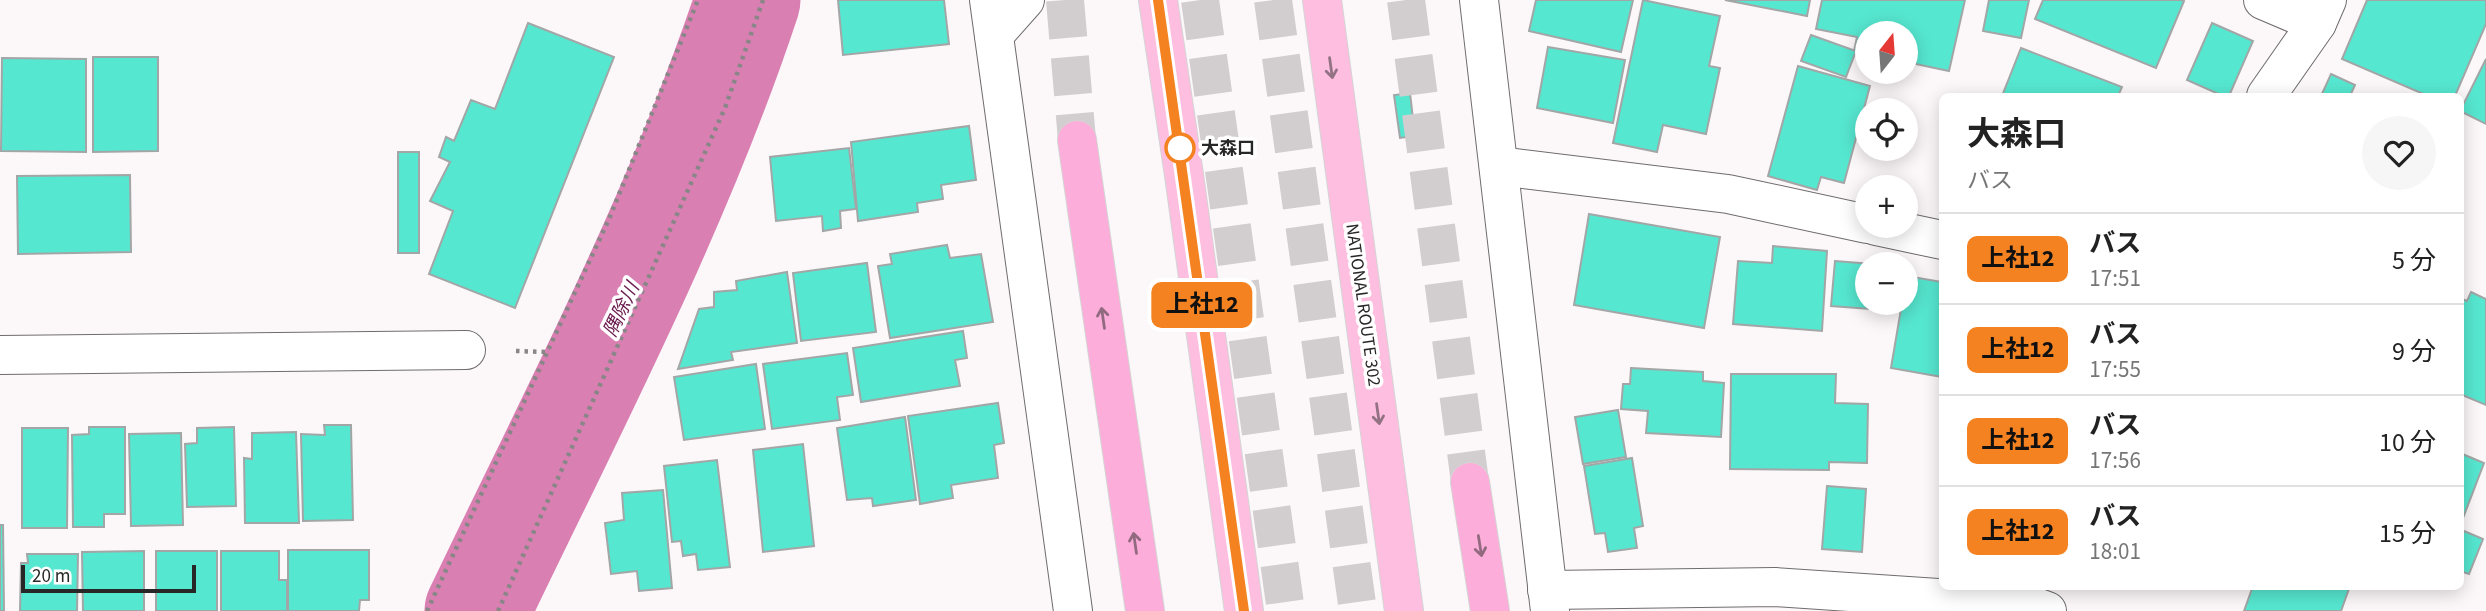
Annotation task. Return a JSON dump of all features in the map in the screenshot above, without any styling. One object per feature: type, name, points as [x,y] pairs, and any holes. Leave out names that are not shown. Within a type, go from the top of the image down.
[{"type":"highway","points":[[1158,0],[1244,611]]},
{"type":"highway","name":"NATIONAL ROUTE 302","points":[[1322,0],[1405,611]]},
{"type":"highway","points":[[1077,141],[1145,611]]},
{"type":"highway","points":[[1470,482],[1490,611]]},
{"type":"street","points":[[1026,0],[992,18],[1073,611]]},
{"type":"street","points":[[1479,0],[1548,601],[1776,587],[2035,603]]},
{"type":"street","points":[[2263,0],[2322,11],[2268,93]]},
{"type":"street","points":[[1499,166],[1728,194],[1855,221]]},
{"type":"street","points":[[1918,235],[1939,239]]},
{"type":"street","points":[[0,355],[466,350]]},
{"type":"path","points":[[426,611],[609,219],[698,0]]},
{"type":"path","points":[[498,611],[725,108],[763,0]]},
{"type":"building","points":[[838,0],[944,0],[949,44],[843,55]]},
{"type":"building","points":[[1536,0],[1633,0],[1621,52],[1529,31]]},
{"type":"building","points":[[1643,0],[1720,16],[1709,66],[1720,68],[1706,134],[1663,125],[1657,152],[1613,143]]},
{"type":"building","points":[[1725,0],[1810,0],[1807,16]]},
{"type":"building","points":[[1822,0],[1965,0],[1949,71],[1918,65],[1918,21],[1855,21],[1855,37],[1816,29]]},
{"type":"building","points":[[1989,0],[2029,0],[2021,38],[1983,31]]},
{"type":"building","points":[[2043,0],[2184,1],[2156,68],[2035,19]]},
{"type":"building","points":[[2367,0],[2486,0],[2486,24],[2456,93],[2421,93],[2342,59]]},
{"type":"building","points":[[528,23],[614,57],[515,308],[429,274],[453,211],[430,201],[450,162],[439,157],[446,137],[454,141],[471,100],[495,109]]},
{"type":"building","points":[[2212,23],[2253,41],[2230,93],[2216,93],[2187,80]]},
{"type":"building","points":[[1811,35],[1855,51],[1846,77],[1801,61]]},
{"type":"building","points":[[1548,47],[1625,60],[1613,123],[1537,108]]},
{"type":"building","points":[[2021,48],[2122,87],[2119,93],[2003,93]]},
{"type":"building","points":[[93,57],[158,57],[158,151],[93,152]]},
{"type":"building","points":[[2,58],[86,59],[86,152],[1,151]]},
{"type":"building","points":[[2486,59],[2486,124],[2464,113],[2464,103]]},
{"type":"building","points":[[1798,66],[1870,86],[1867,98],[1855,98],[1855,142],[1844,183],[1821,177],[1817,190],[1768,176]]},
{"type":"building","points":[[2331,74],[2355,85],[2351,93],[2322,93]]},
{"type":"building","points":[[1410,93],[1415,136],[1400,138],[1394,95]]},
{"type":"building","points":[[969,126],[976,180],[941,185],[943,199],[917,203],[918,212],[858,221],[851,142]]},
{"type":"building","points":[[849,148],[856,209],[840,211],[841,228],[823,231],[822,216],[776,221],[770,157]]},
{"type":"building","points":[[398,152],[419,152],[419,253],[398,253]]},
{"type":"building","points":[[130,175],[131,252],[18,254],[17,176]]},
{"type":"building","points":[[1589,214],[1720,237],[1704,328],[1574,305]]},
{"type":"building","points":[[947,245],[950,258],[981,254],[993,322],[890,338],[878,266],[892,264],[890,254]]},
{"type":"building","points":[[1773,246],[1827,251],[1822,331],[1733,324],[1738,261],[1772,263]]},
{"type":"building","points":[[1835,261],[1855,263],[1855,308],[1831,306]]},
{"type":"building","points":[[867,263],[876,332],[801,341],[793,273]]},
{"type":"building","points":[[787,272],[797,343],[731,352],[733,360],[678,369],[699,309],[714,307],[714,292],[737,290],[736,281]]},
{"type":"building","points":[[1918,278],[1939,281],[1939,376],[1891,368],[1900,315],[1918,315]]},
{"type":"building","points":[[2471,292],[2486,299],[2486,405],[2464,396],[2464,300],[2467,301]]},
{"type":"building","points":[[963,331],[967,358],[955,360],[960,386],[861,402],[853,348]]},
{"type":"building","points":[[847,353],[853,395],[837,397],[840,420],[772,429],[763,364]]},
{"type":"building","points":[[756,364],[765,429],[684,440],[674,377]]},
{"type":"building","points":[[1631,368],[1703,372],[1703,381],[1724,383],[1721,437],[1646,433],[1648,411],[1621,409],[1623,384],[1630,384]]},
{"type":"building","points":[[1731,374],[1836,374],[1835,403],[1868,404],[1867,463],[1829,462],[1829,470],[1730,469]]},
{"type":"building","points":[[998,403],[1004,443],[994,445],[998,478],[951,485],[953,498],[920,504],[908,416]]},
{"type":"building","points":[[1618,410],[1626,457],[1583,464],[1575,417]]},
{"type":"building","points":[[905,417],[916,500],[873,506],[872,498],[847,500],[837,428]]},
{"type":"building","points":[[324,425],[351,425],[353,520],[303,521],[301,434],[325,435]]},
{"type":"building","points":[[89,427],[125,427],[125,514],[104,514],[104,527],[73,527],[72,435],[89,434]]},
{"type":"building","points":[[234,427],[236,506],[187,507],[185,444],[197,443],[197,428]]},
{"type":"building","points":[[22,428],[68,428],[67,528],[22,528]]},
{"type":"building","points":[[296,432],[299,523],[245,523],[244,458],[252,459],[252,433]]},
{"type":"building","points":[[181,433],[183,525],[131,526],[129,434]]},
{"type":"building","points":[[803,444],[814,546],[763,552],[753,450]]},
{"type":"building","points":[[2464,455],[2484,463],[2464,516]]},
{"type":"building","points":[[1632,458],[1643,526],[1634,528],[1637,548],[1608,552],[1605,533],[1595,534],[1584,466]]},
{"type":"building","points":[[717,460],[730,567],[698,570],[696,554],[683,556],[681,541],[672,542],[664,466]]},
{"type":"building","points":[[1827,486],[1866,489],[1862,552],[1822,549]]},
{"type":"building","points":[[663,490],[672,588],[639,591],[637,571],[611,574],[605,523],[624,520],[622,493]]},
{"type":"building","points":[[0,525],[3,525],[4,611],[0,611]]},
{"type":"building","points":[[2464,531],[2483,539],[2469,574],[2464,572]]},
{"type":"building","points":[[288,550],[369,550],[369,600],[360,600],[359,611],[288,611]]},
{"type":"building","points":[[144,551],[144,611],[83,611],[82,552]]},
{"type":"building","points":[[156,551],[217,551],[217,611],[156,611]]},
{"type":"building","points":[[221,551],[279,551],[279,580],[287,580],[287,611],[221,611]]},
{"type":"building","points":[[27,554],[78,554],[77,611],[20,611],[21,563],[28,563]]},
{"type":"building","points":[[2252,590],[2349,590],[2341,611],[2244,611]]},
{"type":"waterway","name":"隅除川","points":[[477,611],[657,233],[690,157],[748,0]]},
{"type":"tunnel","points":[[1065,0],[1077,140]]},
{"type":"tunnel","points":[[1200,0],[1286,611]]},
{"type":"tunnel","points":[[1273,0],[1358,611]]},
{"type":"tunnel","points":[[1406,0],[1470,482]]},
{"type":"bus line","name":"上社12","points":[[1158,0],[1244,611]]},
{"type":"place","name":"大森口","points":[[1180,148]]}]
